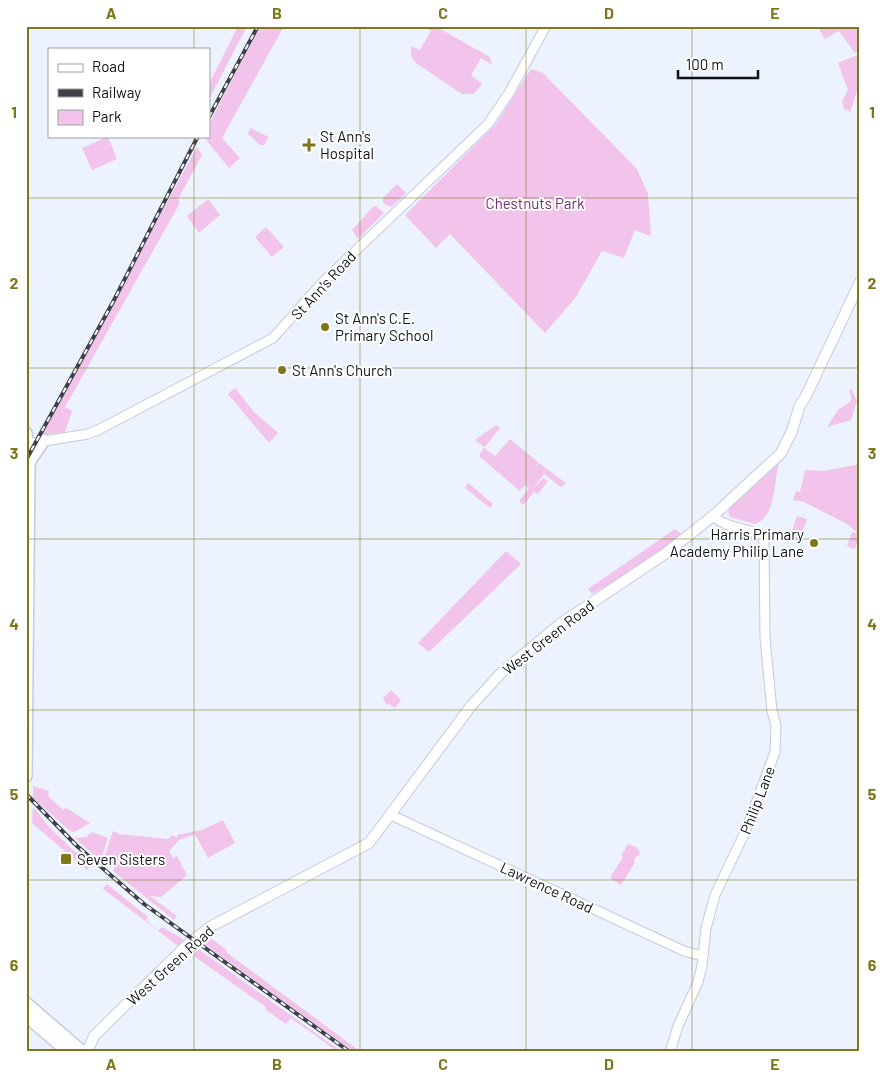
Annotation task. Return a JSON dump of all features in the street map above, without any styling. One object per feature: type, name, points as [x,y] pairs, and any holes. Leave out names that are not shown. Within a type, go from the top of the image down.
[{"type":"highway","points":[[26,776],[30,461],[27,440]]},
{"type":"highway","points":[[30,461],[44,440]]},
{"type":"highway","points":[[27,1005],[39,1025],[68,1051]]},
{"type":"highway","points":[[27,1005],[83,1052]]},
{"type":"main road","name":"St Ann's Road","points":[[27,440],[44,440],[88,434],[100,430],[273,338],[322,282],[488,124],[509,93],[546,26]]},
{"type":"main road","name":"West Green Road","points":[[87,1052],[91,1040],[204,931],[238,910],[360,849],[372,840],[471,706],[501,673],[560,624],[666,553],[714,516],[783,450],[799,413],[800,405],[860,282]]},
{"type":"main road","name":"Philip Lane","points":[[670,1052],[678,1026],[698,982],[706,928],[715,895],[746,830],[775,752],[776,725],[772,712],[767,658],[765,545],[762,537],[749,531],[724,525],[714,516]]},
{"type":"main road","name":"Lawrence Road","points":[[391,815],[684,952],[703,956]]},
{"type":"main road","name":"West Green Road","points":[[92,1052],[94,1041],[101,1031]]},
{"type":"green space","points":[[238,26],[247,26],[210,97],[210,82]]},
{"type":"green space","points":[[260,26],[284,26],[222,138],[240,158],[229,168],[205,138],[210,138],[210,122]]},
{"type":"green space","points":[[424,26],[435,26],[490,57],[492,65],[481,58],[471,75],[482,84],[474,94],[462,94],[416,63],[411,56],[411,46],[420,50],[431,31]]},
{"type":"green space","points":[[817,26],[854,26],[860,33],[860,50],[855,53],[839,31],[825,39]]},
{"type":"green space","points":[[857,55],[860,56],[859,78],[850,112],[844,109],[842,101],[848,90],[838,63]]},
{"type":"green space","name":"Chestnuts Park","points":[[531,69],[543,73],[637,169],[648,194],[651,234],[650,236],[635,230],[624,258],[602,251],[576,297],[545,333],[450,234],[436,248],[405,215],[496,124]]},
{"type":"green space","points":[[250,128],[269,137],[264,145],[260,145],[248,134]]},
{"type":"green space","points":[[108,138],[117,159],[92,170],[82,148]]},
{"type":"green space","points":[[197,147],[202,155],[178,199],[180,203],[65,407],[72,411],[65,432],[41,435]]},
{"type":"green space","points":[[397,184],[406,193],[391,207],[383,203],[383,198]]},
{"type":"green space","points":[[208,199],[220,215],[199,233],[187,216]]},
{"type":"green space","points":[[376,206],[384,213],[358,239],[352,230]]},
{"type":"green space","points":[[266,227],[284,247],[272,257],[255,237]]},
{"type":"green space","points":[[235,388],[254,412],[278,433],[269,443],[228,394]]},
{"type":"green space","points":[[851,388],[857,401],[851,420],[827,427],[838,410],[851,401],[849,393]]},
{"type":"green space","points":[[496,425],[500,428],[484,448],[495,456],[510,439],[538,462],[535,467],[539,463],[566,483],[561,487],[544,474],[532,490],[543,478],[548,481],[538,494],[534,492],[523,505],[519,501],[529,488],[525,485],[520,491],[479,456],[484,447],[475,440]]},
{"type":"green space","points":[[779,463],[771,506],[762,520],[755,524],[730,517],[728,512],[730,507]]},
{"type":"green space","points":[[860,464],[860,535],[855,549],[847,546],[852,532],[859,534],[847,524],[804,502],[793,500],[796,491],[800,492],[805,470],[824,471]]},
{"type":"green space","points":[[468,483],[493,504],[490,508],[465,488]]},
{"type":"green space","points":[[797,516],[807,519],[799,541],[790,537]]},
{"type":"green space","points":[[675,529],[682,535],[628,573],[592,594],[588,589]]},
{"type":"green space","points":[[506,551],[521,564],[429,652],[418,643]]},
{"type":"green space","points":[[391,690],[401,700],[395,708],[388,703],[387,705],[383,698]]},
{"type":"green space","points":[[33,786],[49,791],[48,796],[63,810],[66,808],[90,823],[74,832],[70,831],[33,798]]},
{"type":"green space","points":[[33,807],[50,828],[90,866],[87,870],[32,823]]},
{"type":"green space","points":[[223,820],[235,843],[208,858],[195,834],[179,840],[169,851],[173,858],[177,856],[187,875],[161,897],[150,896],[177,916],[174,920],[113,871],[115,867],[104,858],[113,831],[119,834],[168,839],[172,835],[178,838],[177,835],[202,830]]},
{"type":"green space","points":[[92,832],[108,838],[102,856],[97,858],[75,838],[86,837]]},
{"type":"green space","points":[[628,844],[638,848],[640,854],[635,858],[634,864],[621,885],[610,878],[623,857],[621,856]]},
{"type":"green space","points":[[107,884],[148,917],[146,920],[157,930],[103,889]]},
{"type":"green space","points":[[162,927],[185,940],[178,946],[158,931]]},
{"type":"green space","points":[[205,937],[209,937],[227,950],[226,952],[361,1052],[354,1052],[200,941]]},
{"type":"green space","points":[[194,946],[342,1052],[338,1052],[291,1018],[286,1024],[266,1010],[266,1007],[187,951]]},
{"type":"railway","points":[[210,115],[258,26]]},
{"type":"railway","points":[[26,460],[113,302],[197,138]]},
{"type":"railway","points":[[26,794],[77,846],[144,904],[350,1052]]},
{"type":"place","name":"St Ann's Hospital","points":[[309,145]]},
{"type":"place","name":"St Ann's C.E. Primary School","points":[[325,327]]},
{"type":"place","name":"St Ann's Church","points":[[282,370]]},
{"type":"place","name":"Harris Primary Academy Philip Lane","points":[[814,543]]},
{"type":"place","name":"Seven Sisters","points":[[66,859]]}]
